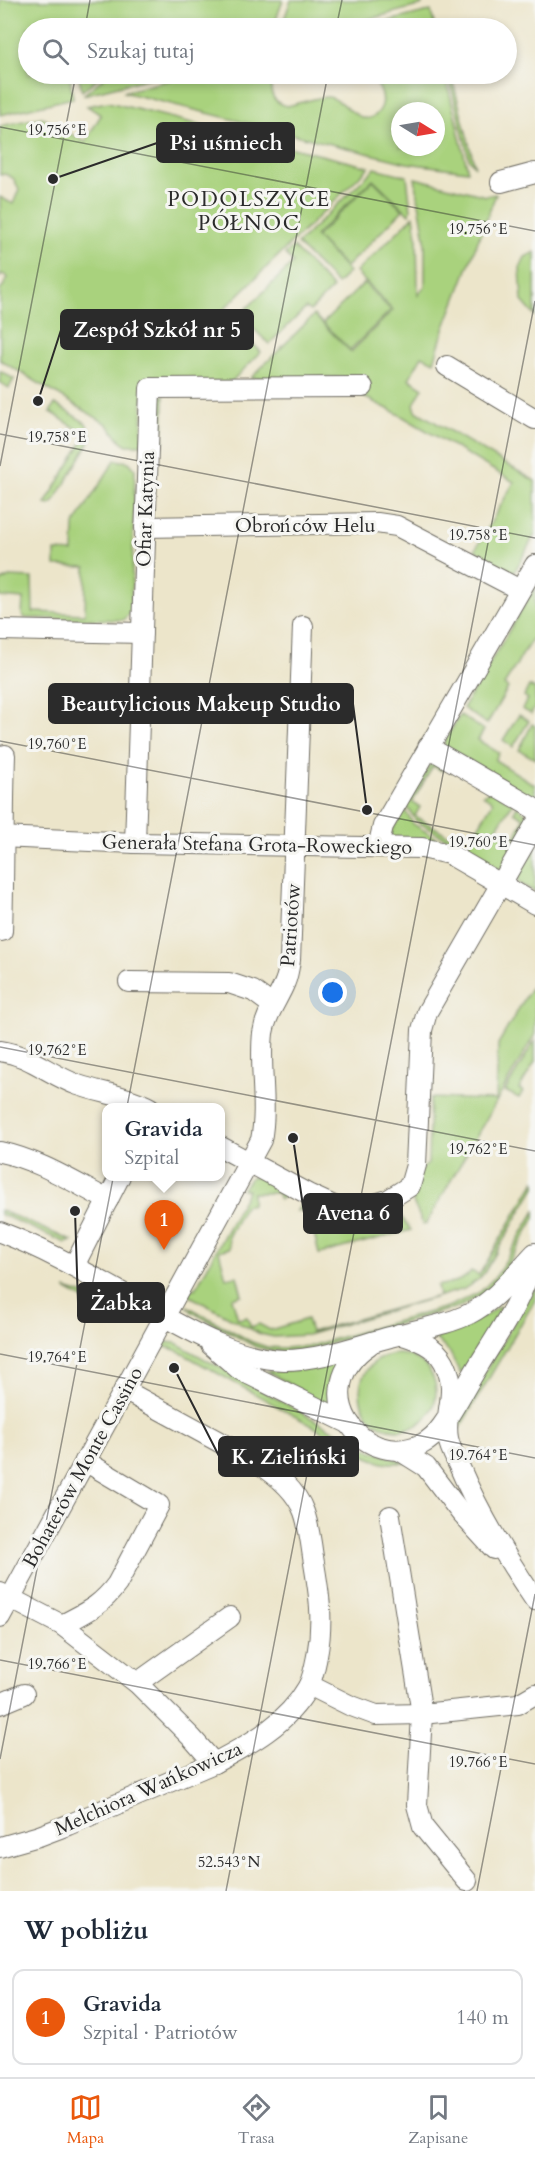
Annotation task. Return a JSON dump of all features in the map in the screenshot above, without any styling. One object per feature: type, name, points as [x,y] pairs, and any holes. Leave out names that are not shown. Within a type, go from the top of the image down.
[{"type":"street","points":[[501,182],[535,173]]},
{"type":"street","points":[[447,366],[535,419]]},
{"type":"street","name":"Ofiar Katynia","points":[[135,843],[150,388],[363,387]]},
{"type":"street","name":"Obrońców Helu","points":[[145,527],[377,523],[397,526],[520,590]]},
{"type":"street","points":[[378,847],[381,830],[535,565]]},
{"type":"street","name":"Patriotów","points":[[165,1317],[261,1140],[264,1127],[263,1034],[266,1018],[286,982],[290,960],[303,626]]},
{"type":"street","points":[[0,630],[141,633]]},
{"type":"street","points":[[428,747],[535,809]]},
{"type":"street","points":[[2,931],[4,853],[1,837],[5,755]]},
{"type":"street","points":[[225,1149],[308,1194],[338,1208],[352,1211],[388,1200],[410,1186],[416,1165],[421,1041],[424,1021],[431,1004],[535,825]]},
{"type":"street","name":"Generała Stefana Grota-Roweckiego","points":[[1,837],[135,843],[436,850],[454,857],[535,904]]},
{"type":"street","points":[[129,982],[229,983],[253,991],[272,1005]]},
{"type":"street","points":[[0,1051],[14,1053],[33,1061],[75,1084],[132,1098],[142,1103]]},
{"type":"street","points":[[0,1152],[35,1163],[108,1200]]},
{"type":"street","points":[[74,1266],[118,1181]]},
{"type":"street","points":[[0,1232],[74,1266],[205,1339],[258,1357],[282,1360],[311,1357],[471,1314],[501,1289],[535,1254]]},
{"type":"street","points":[[375,1341],[356,1354],[343,1378],[340,1404],[344,1416],[359,1434],[385,1449],[399,1450],[424,1442],[442,1426],[506,1320],[525,1284],[535,1254]]},
{"type":"street","name":"Bohaterów Monte Cassino","points":[[0,1617],[5,1596],[85,1461],[165,1317]]},
{"type":"street","points":[[399,1334],[425,1343],[443,1359],[452,1383],[448,1437],[453,1451],[469,1489],[514,1570],[535,1600]]},
{"type":"street","points":[[205,1339],[240,1370],[350,1424]]},
{"type":"street","name":"Melchiora Wańkowicza","points":[[0,1847],[68,1825],[213,1763],[253,1741],[285,1718],[309,1685],[319,1647],[322,1618],[309,1531],[304,1511],[291,1490],[276,1474],[258,1463],[124,1390]]},
{"type":"street","points":[[399,1450],[426,1467],[461,1513],[514,1570]]},
{"type":"street","points":[[62,1625],[98,1606],[108,1596],[117,1584],[159,1504],[85,1461]]},
{"type":"street","points":[[390,1516],[422,1714],[417,1805],[423,1827],[467,1881]]},
{"type":"street","points":[[5,1596],[62,1625],[137,1683],[192,1738],[213,1763]]},
{"type":"street","points":[[137,1683],[230,1617]]},
{"type":"street","points":[[309,1685],[349,1705],[376,1715],[422,1714],[518,1704],[535,1694]]},
{"type":"street","points":[[0,1704],[24,1694]]},
{"type":"green space","points":[[0,0],[283,0],[277,18],[18,18],[18,84],[71,84],[73,98],[0,115]]},
{"type":"green space","points":[[291,0],[421,0],[422,5],[373,18],[285,18]]},
{"type":"green space","points":[[431,11],[433,18],[401,18]]},
{"type":"green space","points":[[80,84],[91,84],[82,91]]},
{"type":"green space","points":[[96,84],[126,84],[83,95]]},
{"type":"green space","points":[[155,84],[272,84],[272,93],[281,104],[287,106],[329,97],[355,114],[368,118],[375,116],[381,108],[383,98],[377,84],[447,84],[468,171],[407,163],[123,92]]},
{"type":"green space","points":[[450,84],[454,84],[475,167],[469,159]]},
{"type":"green space","points":[[108,102],[369,167],[221,312],[261,352],[230,383],[143,384],[142,445],[127,445],[107,424],[0,360],[0,291],[8,278],[3,274],[0,277],[0,197],[13,204],[19,189],[13,178],[5,174],[0,175],[0,126],[42,117],[85,142],[101,115],[87,106]]},
{"type":"green space","points":[[375,168],[407,176],[411,210],[409,214],[373,179],[315,236],[349,272],[337,284],[297,244]]},
{"type":"green space","points":[[415,178],[486,196],[496,194],[443,332],[434,362],[422,356],[409,379],[423,388],[414,404],[416,411],[535,481],[535,534],[515,571],[504,569],[475,550],[514,482],[400,415],[364,397],[363,377],[251,378],[314,315],[351,352],[393,310],[356,272],[414,216],[417,236],[418,295],[425,286],[425,239]]},
{"type":"green space","points":[[373,180],[403,210],[346,267],[316,237]]},
{"type":"green space","points":[[293,247],[333,288],[310,311],[306,308],[269,344],[240,315],[293,263],[285,254]]},
{"type":"green space","points":[[535,252],[535,316],[522,301],[520,268],[525,257]]},
{"type":"green space","points":[[364,283],[391,310],[350,350],[323,323]]},
{"type":"green space","points":[[0,371],[14,379],[9,388],[0,382]]},
{"type":"green space","points":[[164,395],[163,445],[154,445],[156,398]]},
{"type":"green space","points":[[55,404],[86,423],[92,438],[50,505],[45,504],[87,435],[50,412]]},
{"type":"green space","points":[[115,460],[129,462],[135,469],[131,612],[123,620],[25,618],[22,615],[23,599],[0,597],[0,582],[9,577],[32,578],[33,612],[85,614],[86,567],[55,566],[55,551],[73,552],[74,525]]},
{"type":"green space","points":[[535,587],[535,634],[504,685],[508,688],[487,724],[463,708]]},
{"type":"green space","points":[[529,686],[535,689],[535,707],[531,714],[522,709],[528,699],[524,696]]},
{"type":"green space","points":[[460,715],[484,730],[478,740],[499,753],[495,760],[535,785],[535,799],[445,747],[444,742]]},
{"type":"green space","points":[[519,715],[529,721],[513,747],[503,740]]},
{"type":"green space","points":[[532,724],[535,726],[535,759],[519,750]]},
{"type":"green space","points":[[434,757],[444,765],[442,771],[433,766],[412,802],[420,807],[415,816],[467,846],[493,802],[483,795],[491,790],[513,803],[494,832],[513,841],[524,818],[514,812],[517,806],[531,818],[503,872],[416,821],[406,805]]},
{"type":"green space","points":[[404,809],[413,824],[440,840],[439,843],[391,838],[389,835]]},
{"type":"green space","points":[[535,847],[535,892],[519,883],[518,877]]},
{"type":"green space","points":[[535,981],[535,1034],[426,1224],[423,1224],[413,1202],[418,1172],[428,1164],[430,1098],[496,1100],[498,1044]]},
{"type":"green space","points":[[535,1040],[535,1062],[519,1089],[523,1091],[519,1098],[505,1091]]},
{"type":"green space","points":[[251,1177],[258,1177],[288,1194],[279,1200],[278,1193],[252,1193],[252,1205],[245,1205],[228,1237],[230,1248],[219,1251],[226,1278],[237,1276],[242,1295],[232,1298],[238,1319],[247,1317],[251,1327],[259,1324],[270,1330],[307,1319],[311,1332],[439,1296],[437,1286],[460,1280],[471,1271],[479,1275],[535,1181],[535,1187],[484,1273],[464,1289],[307,1335],[274,1337],[260,1334],[186,1294],[189,1290],[196,1288],[248,1190],[242,1190]]},
{"type":"green space","points":[[301,1204],[345,1223],[397,1211],[411,1230],[319,1254],[308,1208],[297,1211]]},
{"type":"green space","points":[[0,1210],[72,1241],[66,1243],[0,1214]]},
{"type":"green space","points":[[535,1211],[535,1218],[500,1278],[485,1293],[461,1306],[307,1350],[277,1352],[256,1347],[192,1312],[187,1306],[252,1342],[267,1347],[310,1346],[450,1306],[480,1292],[497,1275]]},
{"type":"green space","points":[[535,1287],[535,1300],[458,1431],[458,1418]]},
{"type":"green space","points":[[65,1289],[96,1298],[131,1318],[128,1324]]},
{"type":"green space","points":[[499,1306],[500,1309],[460,1373],[450,1353],[432,1335],[486,1315]]},
{"type":"green space","points":[[165,1342],[176,1343],[369,1450],[408,1463],[383,1463],[368,1457],[176,1350],[159,1345]]},
{"type":"green space","points":[[398,1354],[413,1357],[425,1365],[433,1377],[436,1392],[433,1407],[425,1419],[413,1427],[398,1430],[383,1427],[371,1419],[363,1407],[360,1392],[363,1377],[371,1365],[383,1357]]},
{"type":"green space","points":[[339,1361],[331,1408],[266,1371],[304,1369]]},
{"type":"place","name":"Psi uśmiech","points":[[53,179]]},
{"type":"place","name":"Zespół Szkół nr 5","points":[[38,401]]},
{"type":"place","name":"Beautylicious Makeup Studio","points":[[367,810]]},
{"type":"place","name":"Avena 6","points":[[293,1138]]},
{"type":"place","name":"Żabka","points":[[75,1211]]},
{"type":"place","name":"Gravida","points":[[164,1250]]},
{"type":"place","name":"K. Zieliński","points":[[174,1368]]},
{"type":"district","name":"PODOLSZYCE PÓŁNOC","points":[[249,211]]}]
